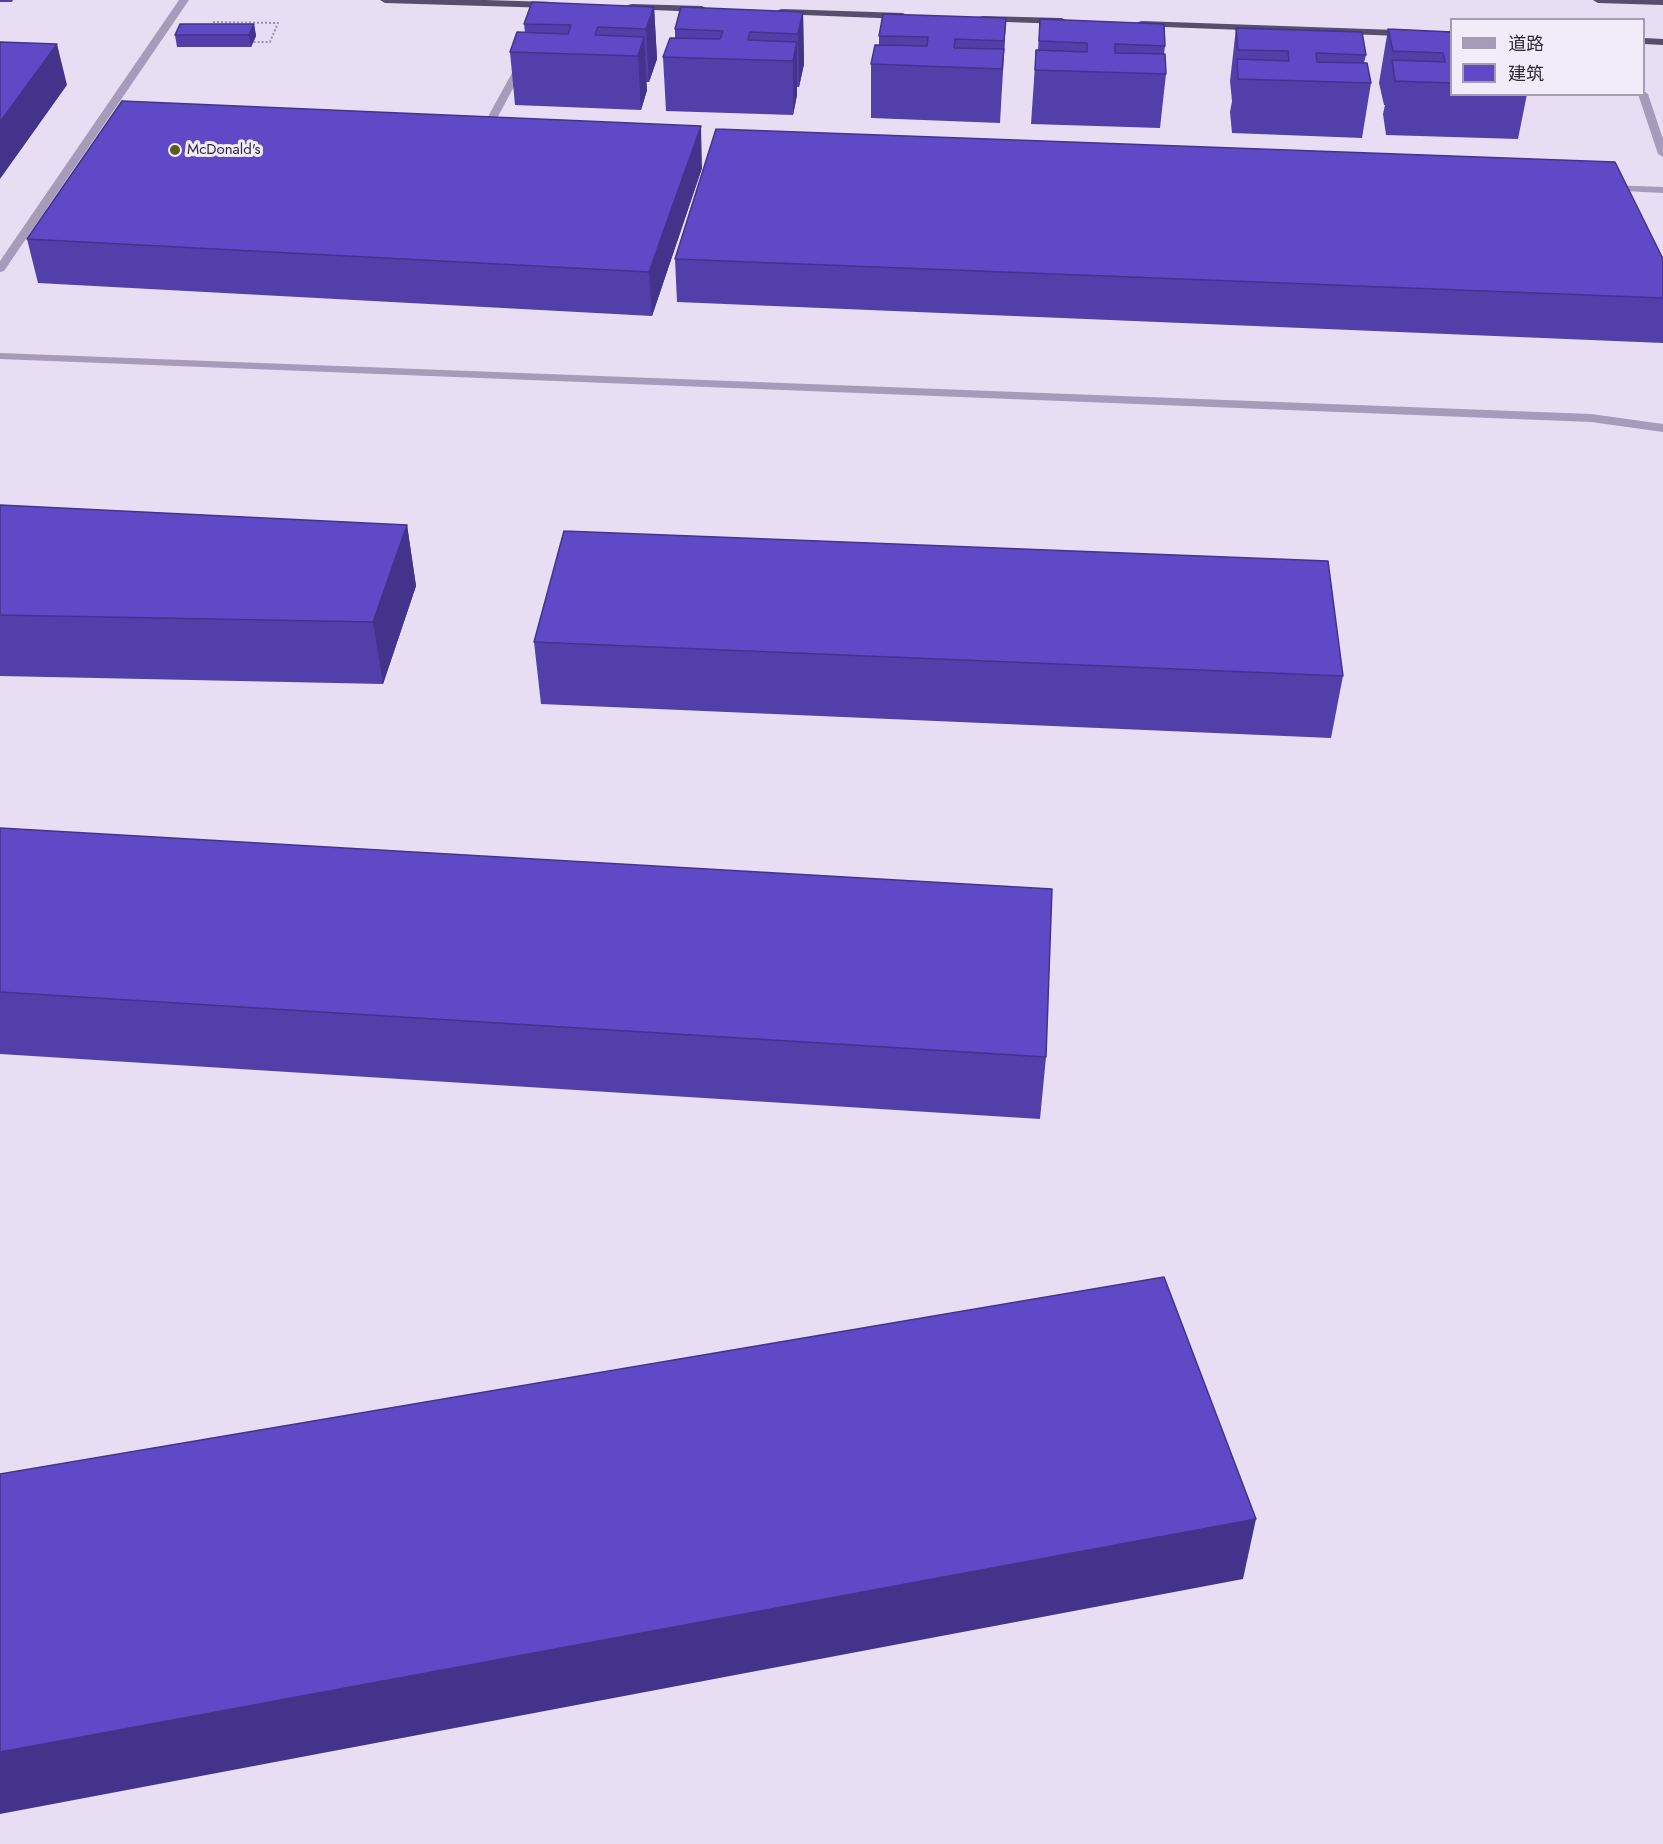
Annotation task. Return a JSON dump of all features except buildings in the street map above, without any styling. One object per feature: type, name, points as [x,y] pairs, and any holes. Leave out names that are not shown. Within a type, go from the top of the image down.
[{"type":"highway","points":[[385,0],[550,10],[564,5]]},
{"type":"highway","points":[[1598,0],[1663,2]]},
{"type":"highway","points":[[622,7],[715,9]]},
{"type":"highway","points":[[774,11],[917,16]]},
{"type":"highway","points":[[976,18],[1071,22]]},
{"type":"highway","points":[[1131,24],[1450,35]]},
{"type":"highway","points":[[1645,41],[1663,42]]},
{"type":"street","points":[[0,269],[184,0]]},
{"type":"street","points":[[500,139],[489,124],[526,54]]},
{"type":"street","points":[[1643,96],[1663,154]]},
{"type":"street","points":[[1603,187],[1663,190]]},
{"type":"street","points":[[0,356],[1591,418],[1663,428]]},
{"type":"path","points":[[213,22],[278,23],[270,42],[253,42]]},
{"type":"place","name":"McDonald's","points":[[175,150]]}]
